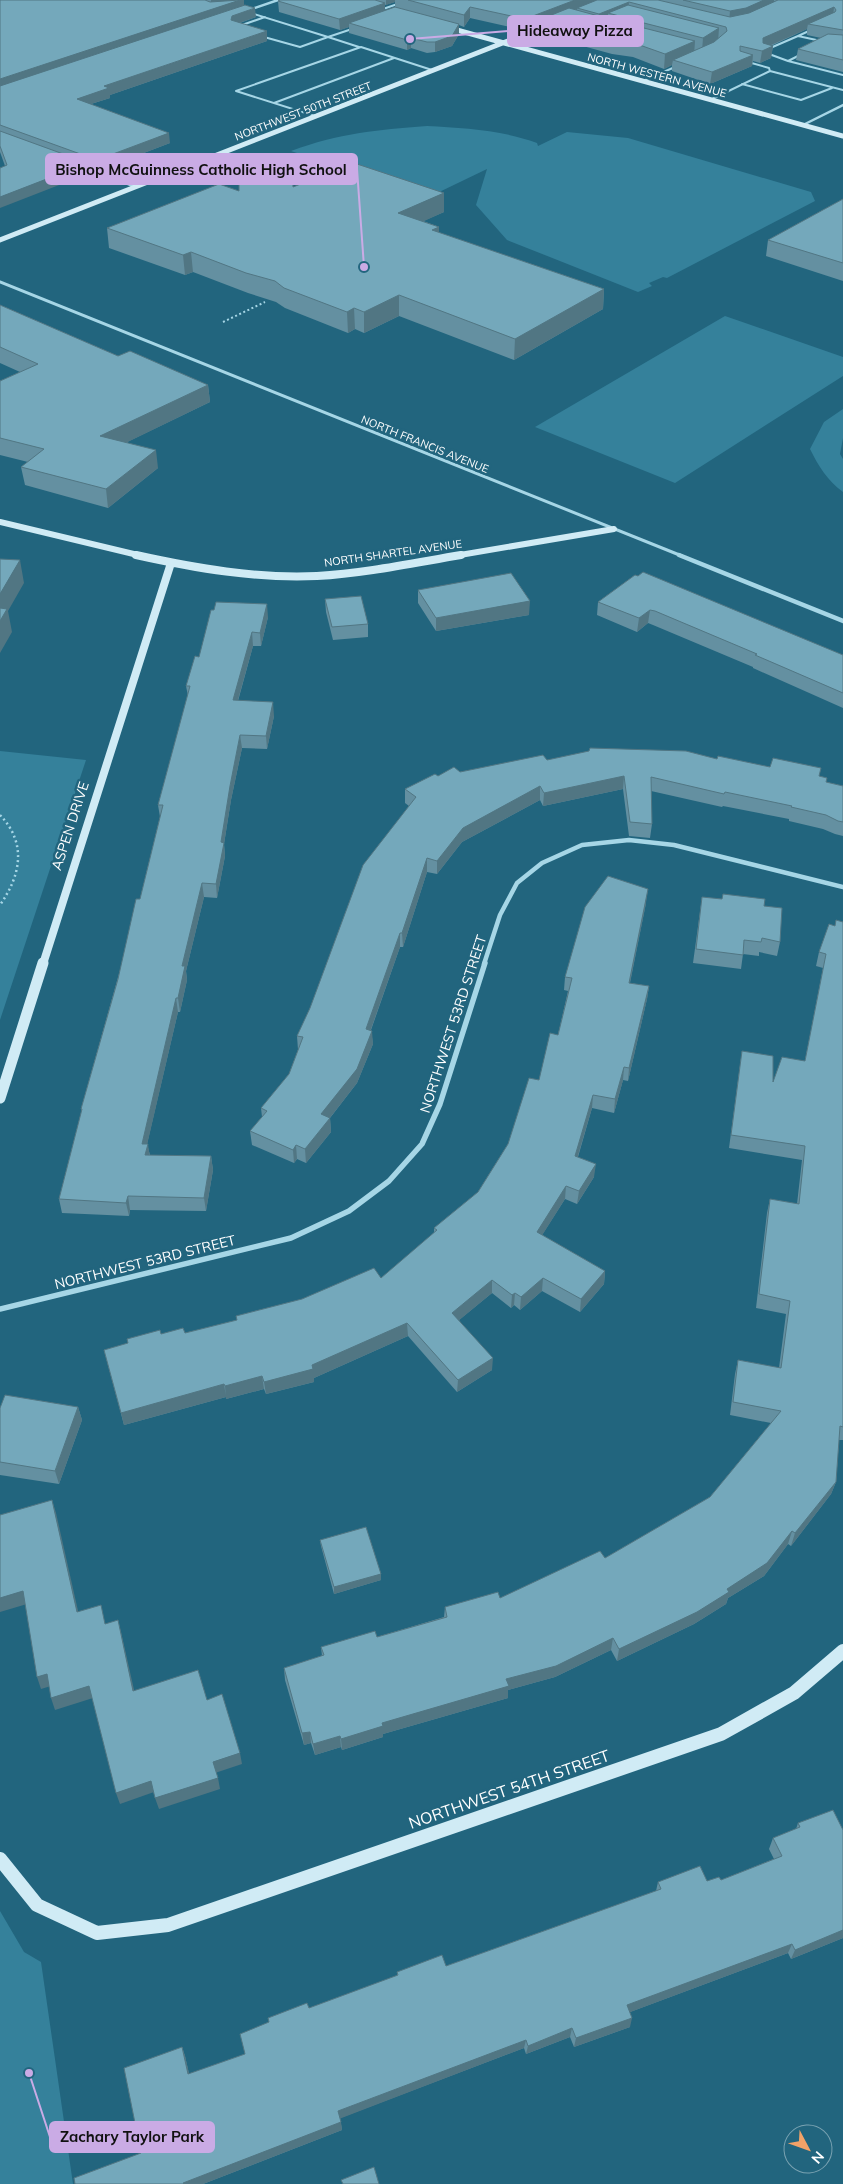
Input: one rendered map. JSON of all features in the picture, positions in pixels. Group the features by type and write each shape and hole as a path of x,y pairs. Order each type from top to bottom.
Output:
{"street":[{"path":"244,11 278,0"},
{"path":"375,7 397,13"},
{"name":"NORTHWEST 50TH STREET","path":"0,240 558,22"},
{"name":"NORTH WESTERN AVENUE","path":"445,26 843,136"},
{"path":"803,125 843,105"},
{"path":"75,164 136,187"},
{"name":"NORTH FRANCIS AVENUE","path":"0,282 843,621"},
{"name":"NORTH SHARTEL AVENUE","path":"0,522 171,563 237,574 280,576 333,575 393,567 614,529"},
{"name":"ASPEN DRIVE","path":"0,1098 171,563"},
{"name":"NORTHWEST 53RD STREET","path":"0,1309 291,1238 349,1211 389,1181 422,1144 440,1104 500,915 516,883 542,862 582,844 629,840 674,845 843,887"},
{"name":"NORTHWEST 54TH STREET","path":"0,1859 36,1905 97,1933 168,1925 721,1734 794,1693 843,1651"}],"lane":[{"path":"383,9 409,0"},
{"path":"247,6 255,8"},
{"path":"244,11 433,71"},
{"path":"242,25 265,17"},
{"path":"262,36 300,47 354,28"},
{"path":"815,28 763,52 788,61 843,75"},
{"path":"798,36 826,43 819,46"},
{"path":"316,116 236,92 360,47"},
{"path":"788,61 804,54"},
{"path":"274,103 394,58"},
{"path":"747,62 769,68 770,71 843,90"},
{"path":"642,81 678,66"},
{"path":"710,100 770,71"},
{"path":"742,84 801,100 808,99 832,88"}],"path":[{"path":"223,322 265,302"},
{"path":"0,815 13,832 19,854 14,882 0,905"}],"shaded area":[{"path":"427,126 497,132 537,143 538,146 567,132 628,138 811,192 815,201 667,278 663,277 649,283 652,286 638,292 507,240 476,205 487,169 433,195 422,195 291,151 326,140 358,133"},
{"path":"725,316 843,357 843,376 675,483 535,427"},
{"path":"843,409 843,438 840,454 843,459 843,492 824,473 810,449 824,422"},
{"path":"0,751 86,760 0,1020"},
{"path":"0,1911 24,1952 41,1962 73,2184 0,2184"}],"building":[{"path":"0,0 205,0 210,2 240,0 0,79"},
{"path":"375,0 385,3 339,19 278,1"},
{"path":"408,0 575,0 525,19 470,7 464,15"},
{"path":"597,0 658,0 730,17 749,13 778,0 843,0 843,30 808,24 835,12 834,7 763,38 763,43 773,46 762,51 740,46 740,51 753,55 712,72 673,60 714,42 727,31 726,27 629,2 599,14 577,8"},
{"path":"683,0 764,0 746,8 730,11"},
{"path":"245,5 255,8 232,16 231,20 267,31 104,86 109,88 77,99 169,133 97,160 0,125 0,86"},
{"path":"628,5 719,28 703,38 640,22 638,24 640,27 695,41 665,54 634,43 539,20 569,8 621,22 624,20 623,17 608,13"},
{"path":"395,7 459,24 452,36 435,42 427,42 411,38 407,40 349,23"},
{"path":"828,34 843,35 843,60 798,49"},
{"path":"0,131 88,163 0,197 0,168 7,165 0,146"},
{"path":"292,163 293,187 354,163 444,193 398,213 439,227 432,230 604,289 515,339 399,295 364,312 354,308 347,312 284,288 275,281 246,273 191,252 183,255 107,228 219,184 239,191 239,164"},
{"path":"843,199 843,263 768,240"},
{"path":"0,305 118,356 130,351 208,385 100,436 156,450 106,489 21,467 44,449 0,438 0,381 38,364 0,347"},
{"path":"0,559 20,560 0,594"},
{"path":"643,572 843,655 843,693 655,611 650,610 639,618 598,602 635,575 638,576"},
{"path":"511,573 530,601 436,618 418,590"},
{"path":"361,596 368,624 332,627 325,599"},
{"path":"216,602 267,604 260,633 252,632 233,700 273,702 266,736 240,735 230,786 221,842 224,843 216,884 202,883 182,966 185,966 178,998 176,998 142,1144 148,1144 145,1155 211,1156 204,1198 128,1196 126,1203 59,1199 81,1109 118,979 136,899 140,899 163,805 158,805 190,686 186,686 195,656 199,657 211,610 214,610"},
{"path":"0,608 7,609 0,621"},
{"path":"590,748 686,751 717,759 718,756 770,767 773,758 821,768 819,776 827,778 826,782 843,786 843,822 826,815 792,806 725,792 724,794 651,777 652,824 630,822 624,776 544,793 540,786 463,828 437,861 427,858 402,933 400,933 366,1029 372,1031 357,1069 321,1114 330,1118 305,1149 296,1145 293,1150 250,1131 267,1111 261,1108 289,1074 303,1037 297,1036 310,1008 363,865 416,797 405,789 435,774 438,776 454,767 460,772 543,755 547,760 589,751"},
{"path":"608,876 648,889 629,983 649,986 629,1068 624,1067 615,1099 593,1095 575,1156 596,1164 579,1191 566,1186 537,1232 605,1271 581,1299 543,1278 521,1297 515,1293 512,1295 492,1280 452,1313 493,1358 458,1380 407,1323 312,1365 313,1369 264,1382 262,1376 225,1386 224,1384 121,1413 104,1350 128,1343 127,1339 160,1330 161,1334 183,1328 185,1333 237,1320 236,1316 302,1299 374,1268 381,1278 437,1230 434,1228 478,1192 508,1144 529,1078 539,1080 550,1033 558,1035 572,978 565,977 585,907"},
{"path":"723,894 765,899 764,906 782,908 780,942 762,938 761,942 744,940 743,955 696,949 702,897 722,899"},
{"path":"836,920 843,922 843,1427 840,1426 836,1482 795,1533 792,1531 767,1563 727,1589 729,1592 697,1612 619,1649 613,1638 556,1666 506,1679 509,1686 382,1723 383,1726 341,1739 340,1736 313,1744 310,1732 302,1733 284,1668 324,1655 321,1647 375,1631 377,1637 447,1617 445,1607 498,1592 500,1598 600,1551 605,1558 710,1497 781,1411 733,1402 738,1360 781,1368 790,1301 759,1294 770,1199 799,1204 805,1146 731,1135 742,1051 773,1056 773,1082 782,1057 805,1061 826,954 819,952 829,924 835,926"},
{"path":"5,1395 78,1407 55,1471 0,1462 0,1408"},
{"path":"52,1500 77,1612 101,1605 105,1624 118,1620 133,1691 198,1670 207,1700 222,1694 240,1753 213,1762 218,1778 155,1798 151,1781 116,1793 89,1686 51,1698 47,1674 37,1677 23,1591 0,1598 0,1515"},
{"path":"366,1527 381,1574 334,1587 320,1540"},
{"path":"833,1810 843,1830 843,1930 795,1950 792,1944 627,2005 632,2018 576,2038 572,2028 528,2046 526,2040 338,2111 341,2122 184,2184 75,2184 74,2178 141,2153 124,2068 182,2047 188,2074 245,2054 240,2034 269,2022 268,2018 307,2003 309,2008 398,1975 397,1972 442,1955 446,1966 661,1889 658,1882 700,1866 707,1881 719,1877 721,1880 782,1856 773,1838 800,1827 798,1823"},
{"path":"374,2167 379,2184 343,2184 341,2180"}],"place":[{"name":"Hideaway Pizza","path":"410,39"},
{"name":"Bishop McGuinness Catholic High School","path":"364,267"},
{"name":"Zachary Taylor Park","path":"29,2073"}]}
